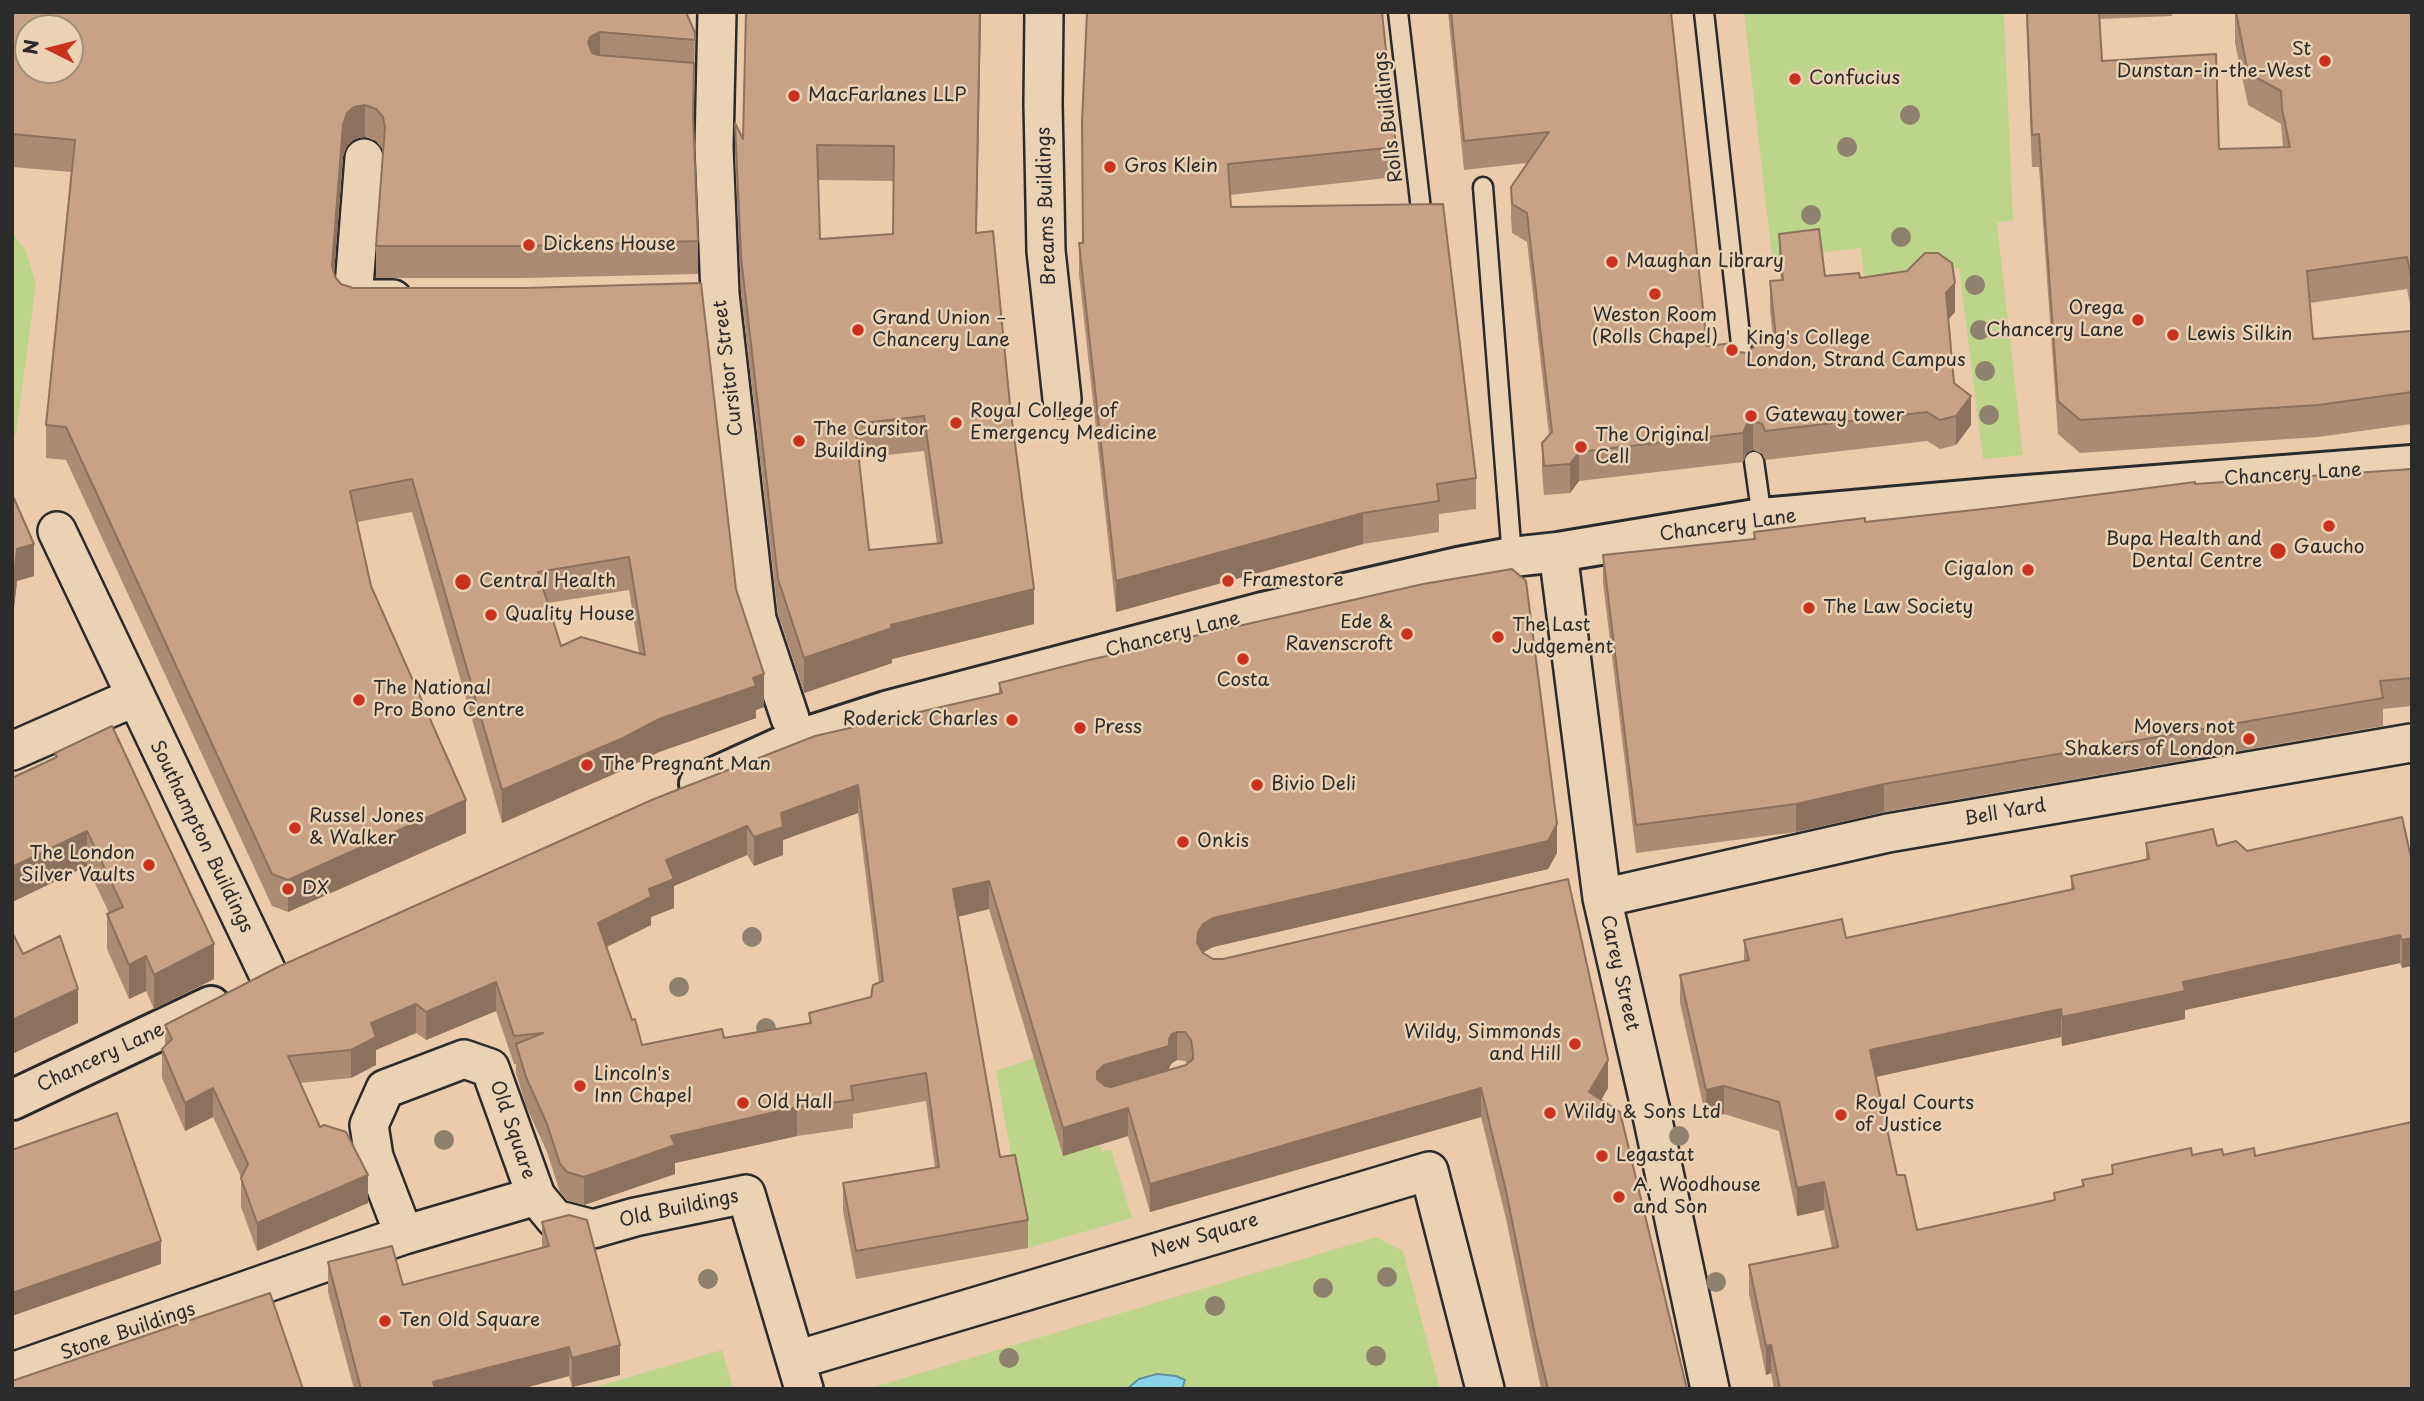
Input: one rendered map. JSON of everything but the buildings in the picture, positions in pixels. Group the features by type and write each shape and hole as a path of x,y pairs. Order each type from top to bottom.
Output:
{"main road":[{"name":"Chancery Lane","path":"662,800 796,740 886,711 1263,612 1458,567 1762,518 2412,465"},
{"name":"Chancery Lane","path":"12,1100 306,960"}],"street":[{"name":"Cursitor Street","path":"717,12 706,86 714,147 705,295 733,394 757,619 790,718"},
{"name":"Breams Buildings","path":"1044,12 1046,251 1062,399"},
{"path":"364,158 353,299 432,299"},
{"name":"Southampton Buildings","path":"57,531 269,976"},
{"name":"Carey Street","path":"1558,552 1591,888 1651,1111 1710,1389"},
{"path":"12,751 135,697"},
{"name":"Bell Yard","path":"1591,888 1888,833 2410,743"},
{"name":"Old Square","path":"244,1293 404,1235 536,1196 490,1068 464,1059 385,1089 369,1125 374,1157 404,1235"},
{"name":"New Square","path":"800,1374 1429,1171 1485,1389"},
{"name":"Old Buildings","path":"536,1196 555,1219 593,1229 635,1217 746,1194 800,1374"},
{"name":"Stone Buildings","path":"12,1372 244,1293"}],"lane":[{"name":"Rolls Buildings","path":"1398,12 1422,218"},
{"path":"1704,12 1744,370"},
{"path":"1483,187 1512,557"},
{"path":"1754,461 1762,518"}],"green space":[{"path":"1744,12 2004,12 2013,220 1997,223 2023,455 1983,459 1959,268 1864,278 1861,248 1772,258"},
{"path":"12,233 25,249 36,284 16,434 12,433"},
{"path":"1034,1058 1063,1156 1100,1145 1102,1152 1111,1149 1132,1218 1028,1248 996,1071"},
{"path":"1376,1237 1403,1251 1440,1389 867,1389"},
{"path":"722,1350 733,1389 588,1389"}],"water":[{"path":"1157,1374 1185,1380 1182,1389 1127,1389 1139,1379"}],"place":[{"name":"St Dunstan-in-the-West","path":"2325,61"},
{"name":"Confucius","path":"1795,79"},
{"name":"MacFarlanes LLP","path":"794,96"},
{"name":"Gros Klein","path":"1110,167"},
{"name":"Dickens House","path":"529,245"},
{"name":"Maughan Library","path":"1612,262"},
{"name":"Weston Room (Rolls Chapel)","path":"1655,294"},
{"name":"Orega Chancery Lane","path":"2138,320"},
{"name":"Grand Union – Chancery Lane","path":"858,330"},
{"name":"Lewis Silkin","path":"2173,335"},
{"name":"King's College London, Strand Campus","path":"1732,350"},
{"name":"Gateway tower","path":"1751,416"},
{"name":"Royal College of Emergency Medicine","path":"956,423"},
{"name":"The Cursitor Building","path":"799,441"},
{"name":"The Original Cell","path":"1581,447"},
{"name":"Gaucho","path":"2329,526"},
{"name":"Bupa Health and Dental Centre","path":"2278,551"},
{"name":"Cigalon","path":"2028,570"},
{"name":"Framestore","path":"1228,581"},
{"name":"Central Health","path":"463,582"},
{"name":"The Law Society","path":"1809,608"},
{"name":"Quality House","path":"491,615"},
{"name":"Ede & Ravenscroft","path":"1407,634"},
{"name":"The Last Judgement","path":"1498,637"},
{"name":"Costa","path":"1243,659"},
{"name":"The National Pro Bono Centre","path":"359,700"},
{"name":"Roderick Charles","path":"1012,720"},
{"name":"Press","path":"1080,728"},
{"name":"Movers not Shakers of London","path":"2249,739"},
{"name":"The Pregnant Man","path":"587,765"},
{"name":"Bivio Deli","path":"1257,785"},
{"name":"Russel Jones & Walker","path":"295,828"},
{"name":"Onkis","path":"1183,842"},
{"name":"The London Silver Vaults","path":"149,865"},
{"name":"DX","path":"288,889"},
{"name":"Wildy, Simmonds and Hill","path":"1575,1044"},
{"name":"Lincoln's Inn Chapel","path":"580,1086"},
{"name":"Old Hall","path":"743,1103"},
{"name":"Wildy & Sons Ltd","path":"1550,1113"},
{"name":"Royal Courts of Justice","path":"1841,1115"},
{"name":"Legastat","path":"1602,1156"},
{"name":"A. Woodhouse and Son","path":"1619,1197"},
{"name":"Ten Old Square","path":"385,1321"}]}
